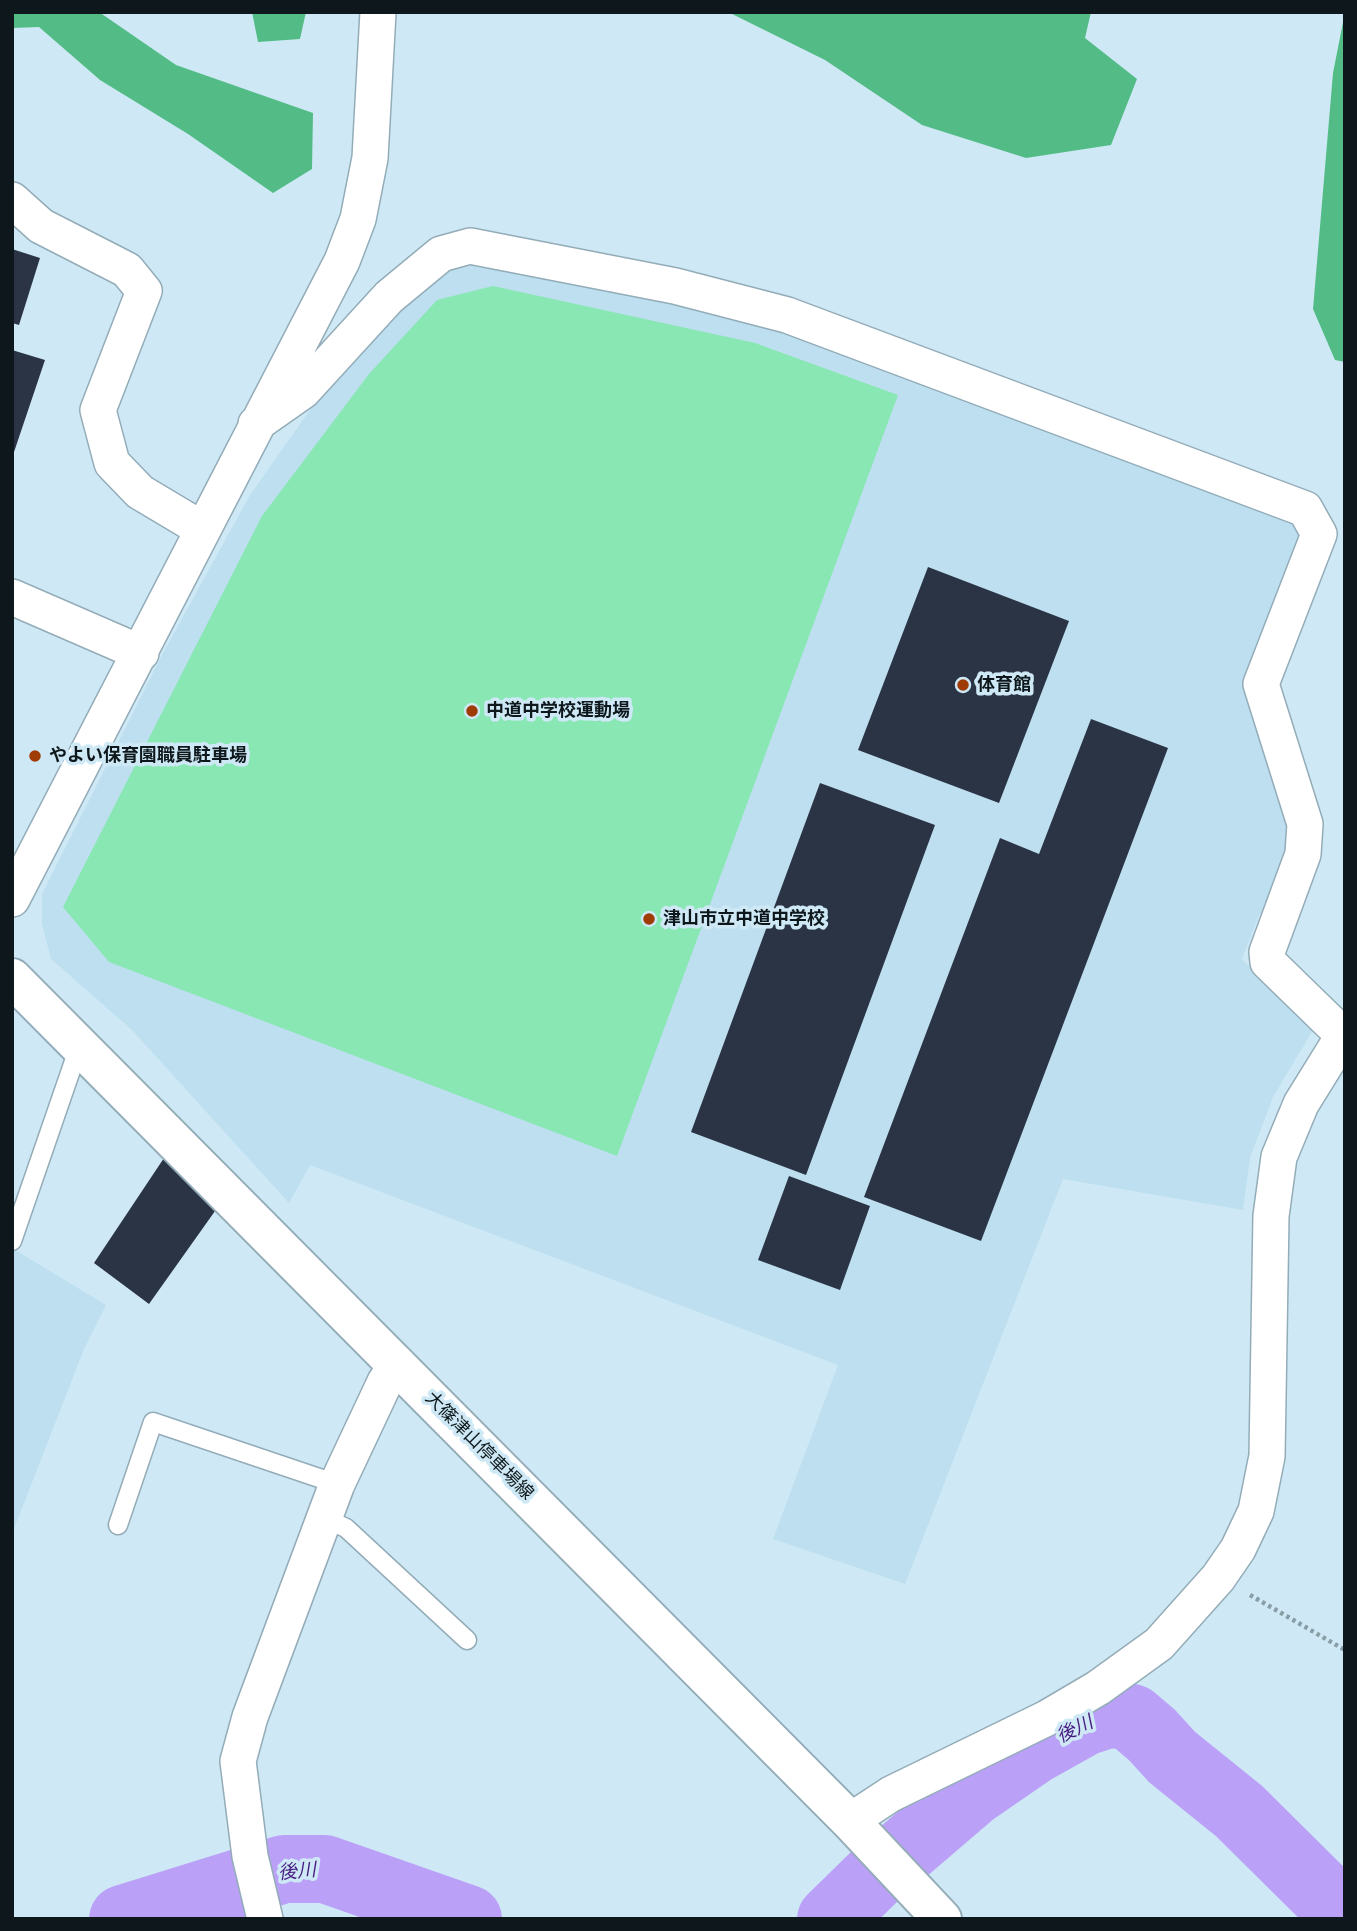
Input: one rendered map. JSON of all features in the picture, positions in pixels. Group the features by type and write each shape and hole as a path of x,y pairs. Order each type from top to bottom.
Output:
{"main road":[{"name":"大篠津山停車場線","path":"12,978 858,1829 942,1919"}],"street":[{"path":"12,899 342,261 358,219 370,159 379,12"},
{"path":"12,200 41,226 127,270 144,290 98,410 112,463 140,492 202,529"},
{"path":"256,424 303,391 389,297 441,254 470,246 675,286 787,315 1305,509 1319,534 1261,684 1305,824 1303,854 1267,951 1268,962 1344,1034 1301,1104 1279,1157 1271,1216 1267,1456 1256,1511 1238,1549 1218,1578 1159,1644 1098,1688 1047,1718 891,1794 858,1829"},
{"path":"12,597 141,653"},
{"path":"262,1910 250,1856 238,1761 250,1717 337,1484 384,1382 397,1363"}],"lane":[{"path":"12,1241 80,1044"},
{"path":"118,1525 153,1423 337,1484"},
{"path":"324,1518 346,1528 467,1640"}],"path":[{"path":"1218,1578 1345,1650"}],"shaded area":[{"name":"津山市立中道中学校","path":"488,264 770,323 1294,521 1302,539 1248,681 1292,842 1271,910 1259,915 1242,959 1313,1030 1273,1097 1250,1158 1243,1210 1063,1179 905,1584 773,1539 838,1365 310,1165 289,1203 132,1030 51,959 42,924 42,894 163,653 250,495 312,407 386,322 433,279 456,268"},
{"path":"12,1248 106,1305 84,1349 12,1534"}],"green space":[{"path":"12,12 99,12 176,65 313,113 312,169 273,193 188,134 100,80 39,27 12,28"},
{"path":"252,12 306,12 300,39 258,42"},
{"path":"728,12 1091,12 1085,38 1137,79 1111,145 1026,158 922,125 825,60"},
{"path":"1345,12 1345,362 1335,360 1313,309 1333,73"},
{"name":"中道中学校運動場","path":"493,286 755,343 898,395 617,1156 109,962 63,907 262,516 369,374 437,300"}],"building":[{"path":"12,249 40,258 19,325 12,323"},
{"path":"12,350 45,360 13,455 12,455"},
{"name":"体育館","path":"928,567 1069,621 999,803 858,750"},
{"path":"1091,719 1168,748 981,1241 864,1197 1000,838 1039,854"},
{"path":"820,783 935,825 806,1175 691,1132"},
{"path":"164,1158 220,1204 149,1304 94,1263"},
{"path":"789,1176 870,1206 840,1290 758,1260"}],"waterway":[{"name":"後川","path":"831,1919 875,1876 973,1792 1034,1750 1084,1722 1111,1713 1132,1718 1152,1735 1172,1757 1239,1811 1345,1916"},
{"name":"後川","path":"123,1919 284,1869 325,1869 468,1919"}],"place":[{"name":"体育館","path":"963,685"},
{"name":"中道中学校運動場","path":"472,711"},
{"name":"やよい保育園職員駐車場","path":"35,756"},
{"name":"津山市立中道中学校","path":"649,919"}]}
